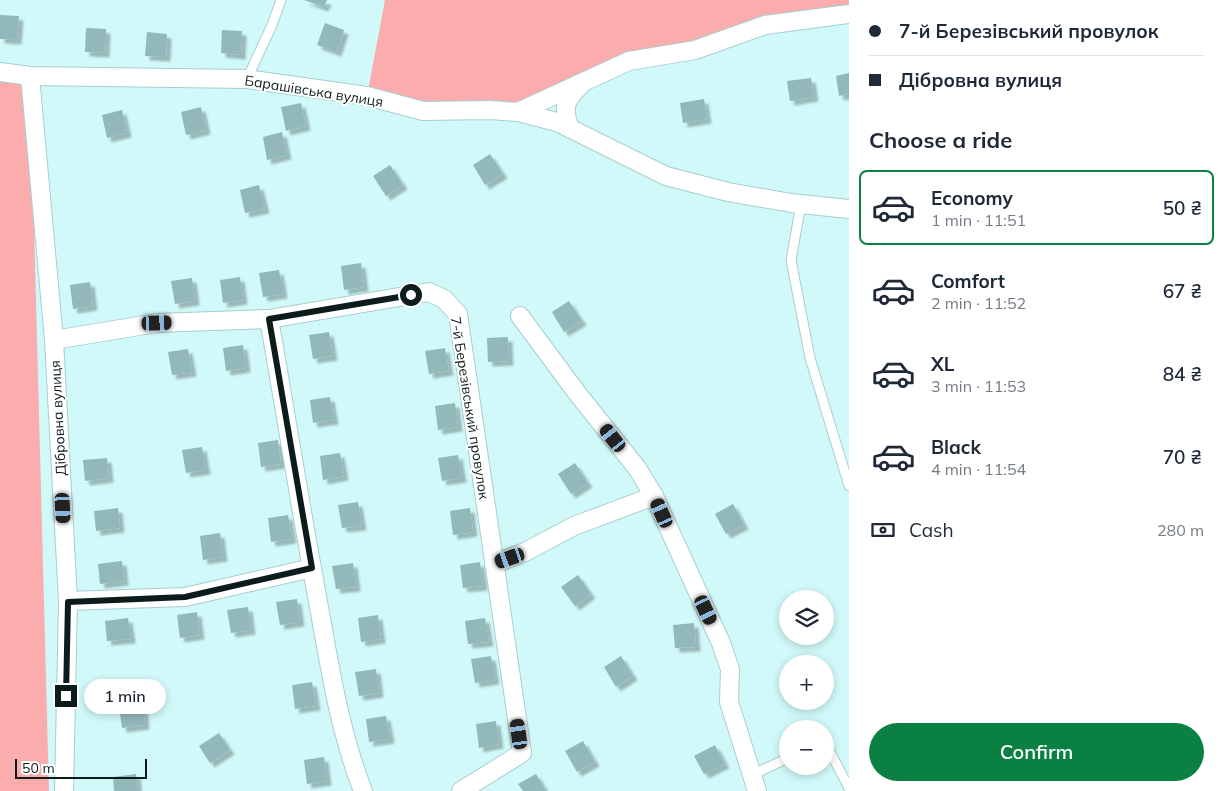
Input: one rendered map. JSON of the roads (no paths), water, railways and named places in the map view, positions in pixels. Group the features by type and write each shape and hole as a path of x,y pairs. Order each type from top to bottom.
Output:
{"street":[{"name":"Барашівська вулиця","path":"0,72 30,76 248,79 367,96 424,111 490,110 518,112 629,61 696,50 765,26 849,14"},
{"name":"Дібровна вулиця","path":"30,76 54,340 68,602 64,791"},
{"path":"570,128 564,114 565,106 575,91 585,81"},
{"path":"518,112 557,122 666,176 728,192 801,204 849,209"},
{"name":"7-й Березівський провулок","path":"54,340 157,323 269,319 429,292 444,299 458,314 522,753 461,791"},
{"path":"520,316 577,393 637,468 654,496 721,643 730,669 729,702 754,783"},
{"path":"269,319 339,716 353,767 363,791"},
{"path":"494,564 526,552 574,526 654,496"},
{"path":"68,602 185,597 312,568"}],"lane":[{"path":"248,79 272,26 281,0"},
{"path":"801,204 791,260 810,358 849,486"},
{"path":"834,760 849,788"},
{"path":"754,783 779,765"}]}
